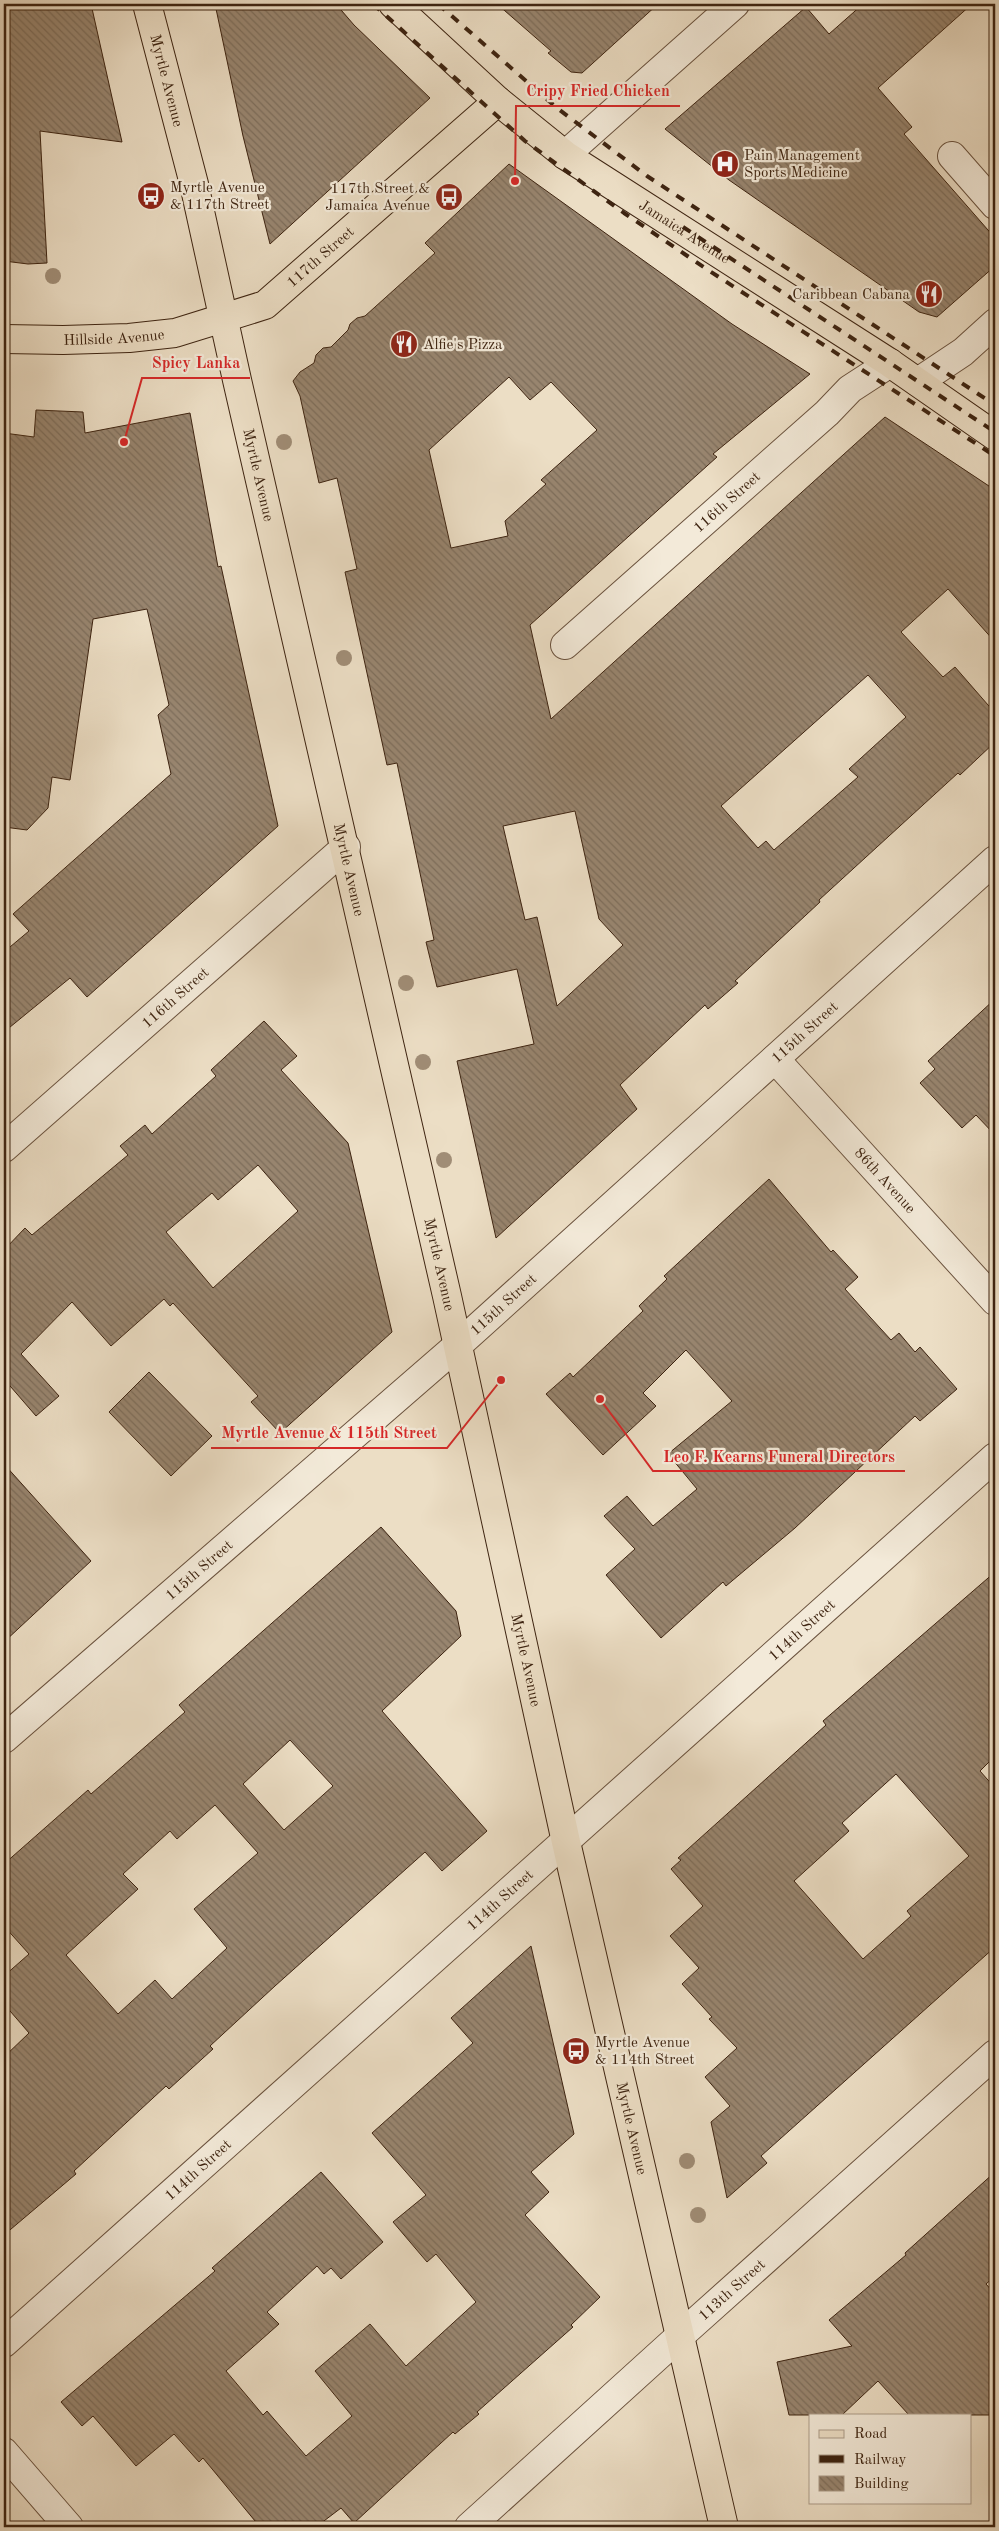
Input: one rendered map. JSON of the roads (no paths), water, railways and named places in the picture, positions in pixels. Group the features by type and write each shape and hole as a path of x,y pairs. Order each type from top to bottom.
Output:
{"main road":[{"name":"Myrtle Avenue","path":"147,4 194,184 223,318 346,847 458,1345 566,1842 724,2527"},
{"name":"Jamaica Avenue","path":"393,4 498,101 565,155 890,363 995,436"},
{"name":"117th Street","path":"223,318 264,305 498,101"},
{"name":"Hillside Avenue","path":"4,338 63,340 129,338 175,333 223,318"}],"street":[{"path":"565,155 735,4"},
{"path":"952,156 995,205"},
{"path":"918,382 963,352 995,323"},
{"name":"116th Street","path":"565,645 827,413 850,389 890,363"},
{"name":"116th Street","path":"4,1148 346,847"},
{"name":"115th Street","path":"4,1739 458,1345 995,860"},
{"name":"86th Avenue","path":"775,1059 995,1301"},
{"name":"114th Street","path":"4,2343 995,1457"},
{"name":"113th Street","path":"469,2527 681,2334 995,2054"},
{"path":"4,2452 69,2527"}],"railway":[{"path":"373,4 525,141 624,213 708,270 995,456"},
{"path":"438,4 557,108 647,176 995,405"},
{"path":"683,227 995,432"}],"place":[{"name":"Pain Management Sports Medicine","path":"725,164"},
{"name":"Cripy Fried Chicken","path":"515,181"},
{"name":"Myrtle Avenue & 117th Street","path":"151,196"},
{"name":"117th Street & Jamaica Avenue","path":"449,197"},
{"name":"Caribbean Cabana","path":"929,294"},
{"name":"Alfie's Pizza","path":"404,344"},
{"name":"Spicy Lanka","path":"124,442"},
{"name":"Myrtle Avenue & 115th Street","path":"501,1380"},
{"name":"Leo F. Kearns Funeral Directors","path":"600,1399"},
{"name":"Myrtle Avenue & 114th Street","path":"576,2051"}]}
